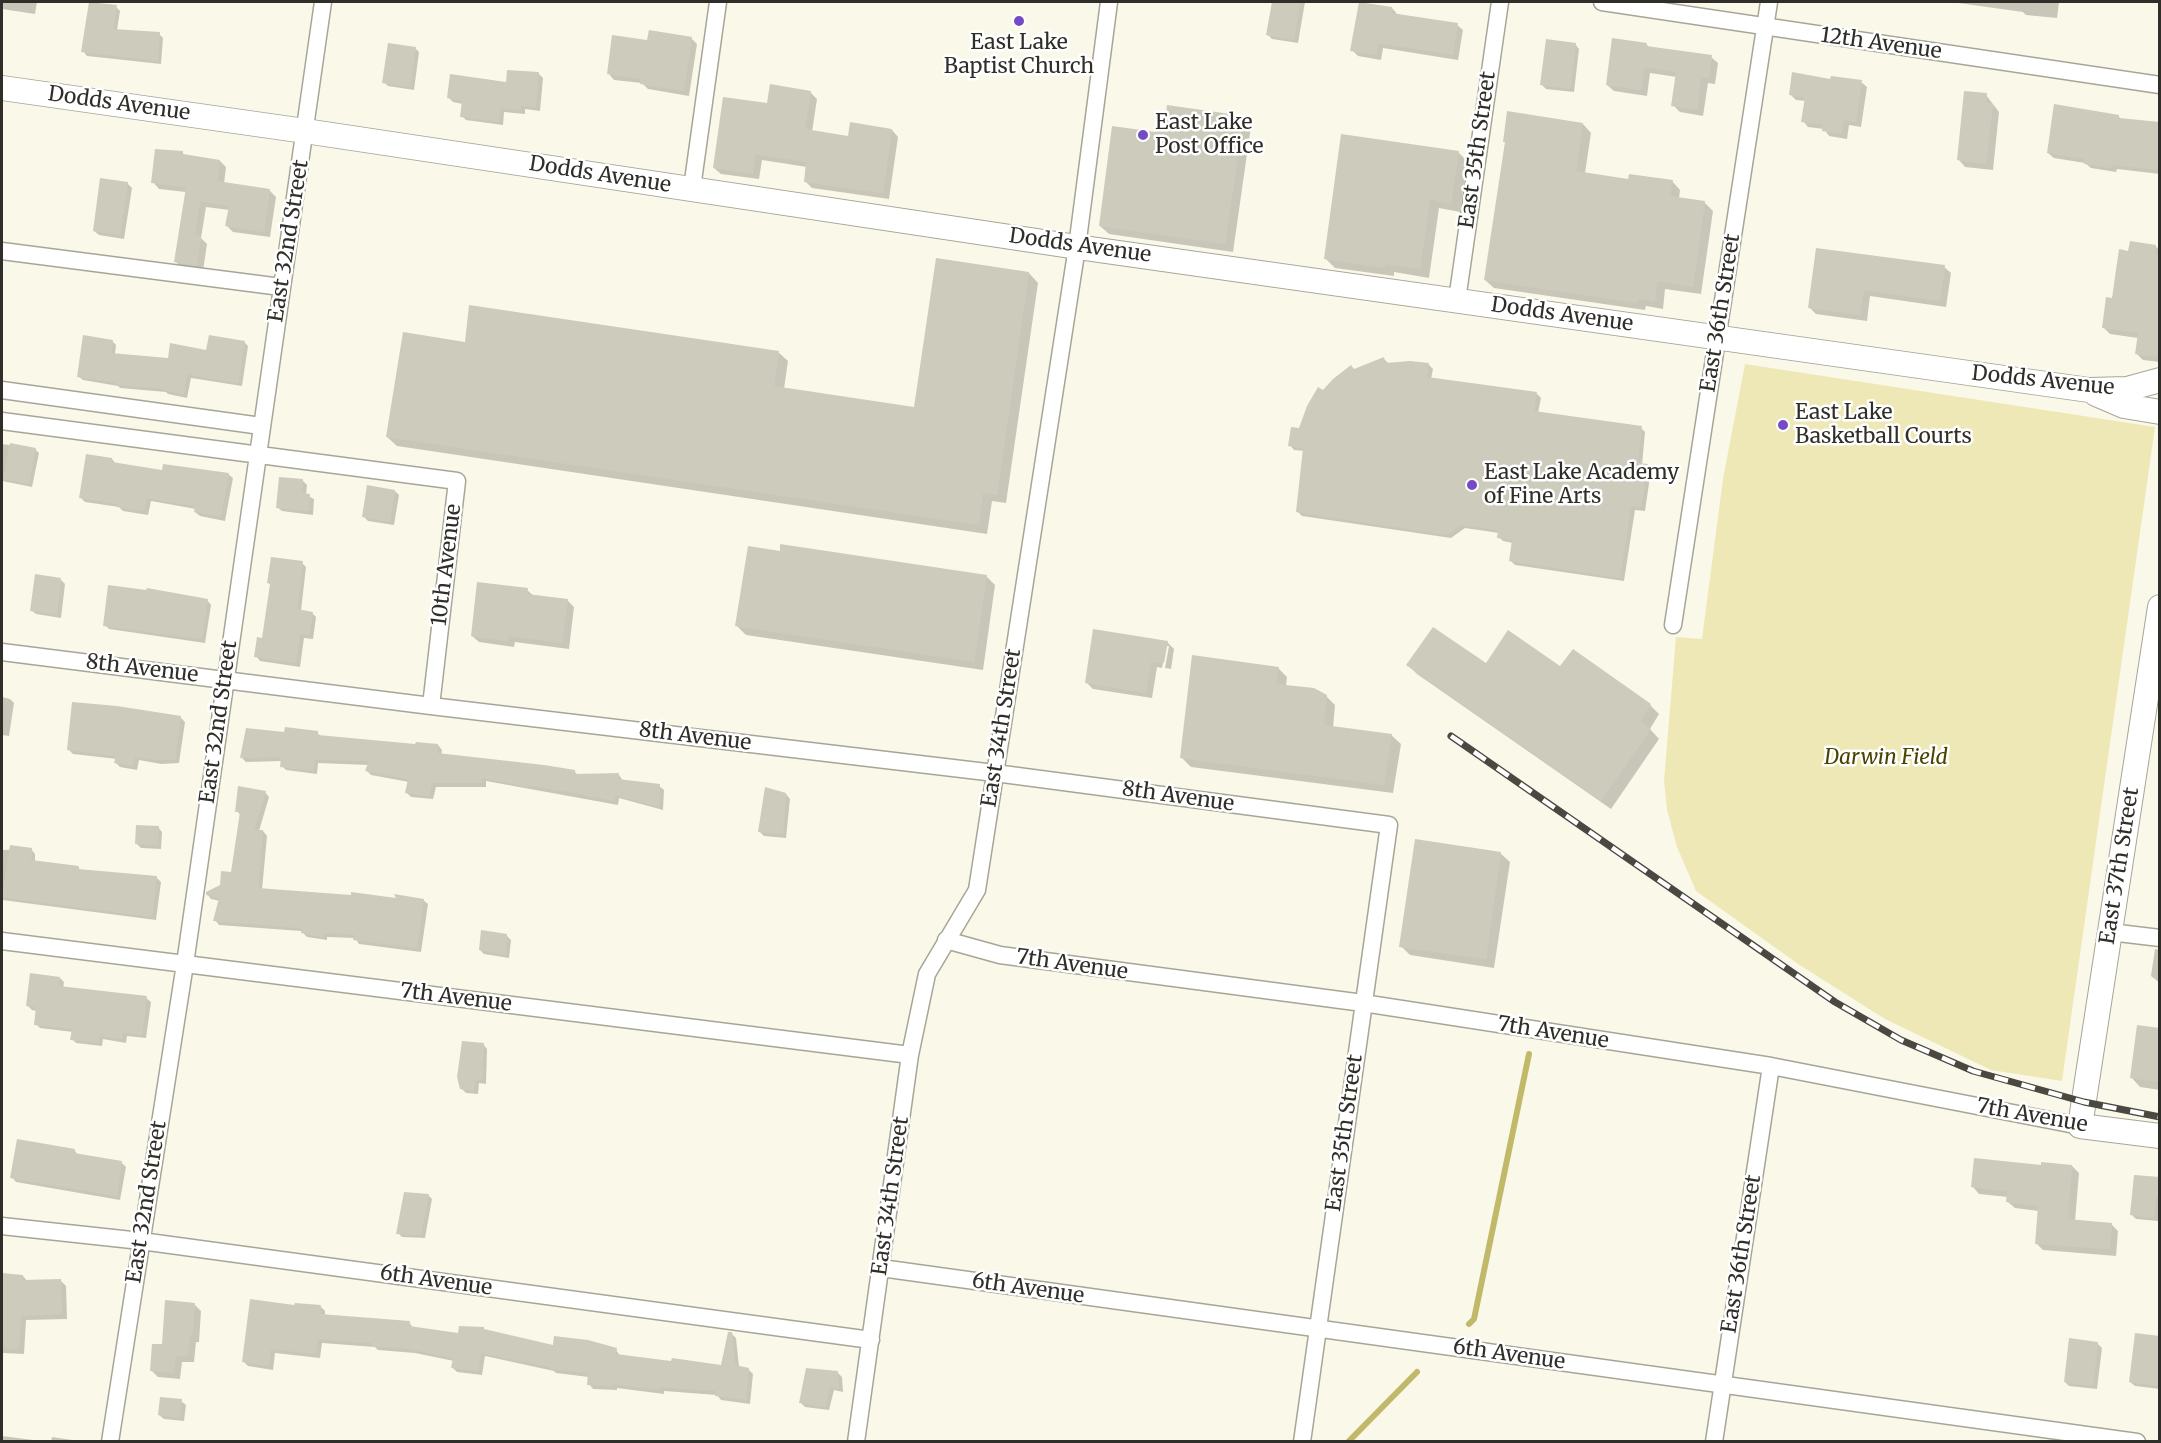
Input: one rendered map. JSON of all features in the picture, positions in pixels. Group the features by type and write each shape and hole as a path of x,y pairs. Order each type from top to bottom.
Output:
{"street":[{"name":"East 32nd Street","path":"110,1442 184,964 323,2"},
{"path":"692,188 718,2"},
{"name":"East 34th Street","path":"856,1442 910,1055 927,974 977,890 1077,247 1109,2"},
{"name":"East 35th Street","path":"1457,300 1500,2"},
{"name":"12th Avenue","path":"1602,2 2160,85"},
{"name":"East 36th Street","path":"1673,625 1769,2"},
{"name":"Dodds Avenue","path":"2,88 692,188 1077,247 2089,390 2127,389 2160,380"},
{"path":"2,251 281,287"},
{"path":"2,390 261,426"},
{"path":"2089,390 2124,406 2160,412"},
{"path":"2,421 257,453"},
{"name":"10th Avenue","path":"257,453 457,480 430,706"},
{"name":"East 37th Street","path":"2080,1126 2159,622"},
{"name":"8th Avenue","path":"2,651 430,706 995,773 1389,825"},
{"name":"East 35th Street","path":"1302,1442 1389,825"},
{"path":"2110,932 2160,938"},
{"name":"7th Avenue","path":"946,940 1000,955 1364,1003 1771,1066 2080,1126 2160,1137"},
{"name":"7th Avenue","path":"2,941 910,1055"},
{"name":"East 36th Street","path":"1714,1442 1771,1066"},
{"name":"6th Avenue","path":"2,1226 141,1241 871,1340"},
{"name":"6th Avenue","path":"882,1268 2137,1442"}],"green space":[{"name":"Darwin Field","path":"1745,364 2155,427 2062,1081 1991,1070 1885,1019 1798,964 1696,891 1677,847 1667,810 1664,781 1676,637 1702,639 1723,479"}],"building":[{"path":"89,2 117,5 113,29 160,32 158,61 81,52"},
{"path":"1272,2 1300,2 1294,40 1266,35"},
{"path":"1359,2 1392,7 1391,13 1458,23 1453,55 1378,43 1376,55 1350,51"},
{"path":"649,30 692,37 684,91 640,84 641,79 607,74 612,35 647,40"},
{"path":"1612,38 1647,43 1646,46 1712,55 1709,78 1701,77 1697,110 1671,106 1676,72 1644,67 1641,90 1606,85"},
{"path":"1546,39 1576,43 1570,89 1540,85"},
{"path":"388,43 416,47 410,87 382,83"},
{"path":"507,70 539,72 536,107 521,106 521,110 501,108 499,122 460,117 462,101 447,98 450,74 506,82"},
{"path":"1792,72 1830,79 1831,76 1862,80 1856,122 1844,120 1841,134 1822,131 1823,125 1801,122 1805,97 1789,95"},
{"path":"770,84 811,91 805,129 848,136 850,122 892,129 883,193 804,182 806,162 755,154 753,174 713,168 723,97 767,103"},
{"path":"1964,91 1987,93 1986,103 1993,104 1986,164 1957,160"},
{"path":"2054,104 2119,115 2119,118 2160,122 2160,170 2084,164 2085,159 2047,153"},
{"path":"1167,105 1244,116 1225,244 1099,226 1112,126 1155,132 1156,129 1164,130"},
{"path":"1507,111 1583,123 1576,171 1628,179 1629,174 1673,180 1670,196 1705,201 1693,287 1657,281 1655,301 1638,299 1637,303 1484,280 1505,142 1503,142"},
{"path":"1341,134 1459,151 1451,204 1430,199 1420,269 1385,264 1385,268 1324,259"},
{"path":"155,149 183,151 183,154 220,160 217,181 270,189 264,232 225,226 229,206 200,201 195,235 201,236 197,266 174,262 186,187 151,183"},
{"path":"100,178 128,182 120,235 93,231"},
{"path":"2130,241 2156,245 2155,254 2160,255 2160,335 2157,357 2135,354 2138,333 2102,328 2106,297 2112,298 2119,249 2128,251"},
{"path":"1816,248 1945,265 1940,301 1864,290 1860,315 1808,308"},
{"path":"936,258 1029,272 997,495 983,493 979,525 386,437 403,332 465,342 469,305 779,351 774,386 914,407"},
{"path":"83,335 113,340 111,353 168,358 170,343 206,350 209,335 245,341 238,383 187,374 184,394 77,377"},
{"name":"East Lake Academy of Fine Arts","path":"1384,357 1385,363 1410,361 1429,363 1427,377 1537,392 1534,411 1642,426 1638,463 1648,464 1641,507 1631,506 1620,578 1509,561 1512,540 1497,538 1498,530 1461,525 1447,535 1296,512 1303,448 1288,446 1291,427 1299,428 1307,406 1318,387 1323,390 1351,365 1354,369"},
{"path":"10,443 36,448 29,484 3,479"},
{"path":"86,454 112,458 112,462 162,470 163,464 229,473 221,517 194,512 195,506 147,498 144,511 79,498"},
{"path":"279,477 303,479 302,493 310,494 309,511 276,508"},
{"path":"367,485 395,490 390,522 362,517"},
{"path":"780,544 987,575 974,662 735,626 748,546 780,551"},
{"path":"271,557 303,561 297,609 313,612 309,635 300,634 296,663 254,657 257,637 262,638 270,584 267,583"},
{"path":"35,574 61,578 57,614 30,611"},
{"path":"477,582 528,588 527,594 568,599 562,643 509,636 508,641 471,636"},
{"path":"108,585 146,590 147,588 208,599 202,639 103,626"},
{"path":"1433,627 1486,663 1508,630 1560,666 1573,649 1651,704 1640,721 1651,729 1601,801 1406,665"},
{"path":"1093,629 1168,641 1164,663 1151,661 1146,693 1085,683"},
{"path":"1192,655 1279,667 1276,684 1314,688 1327,695 1324,725 1392,734 1384,785 1180,758"},
{"path":"72,702 181,716 175,760 135,757 133,766 114,763 116,756 67,750"},
{"path":"285,727 318,731 318,735 438,744 437,753 544,765 575,770 575,774 619,773 618,779 660,784 659,807 615,795 614,801 482,778 482,783 432,783 429,796 405,793 408,779 365,771 369,761 315,760 313,771 280,767 281,757 240,758 246,728 284,732"},
{"path":"238,786 266,791 254,830 263,830 258,888 351,895 351,892 396,898 394,894 424,899 417,948 353,940 354,934 324,933 323,937 301,933 301,928 213,921 219,898 206,895 206,892 220,885 221,871 231,872 240,812 235,812"},
{"path":"765,787 786,793 783,834 758,832"},
{"path":"136,825 159,826 158,845 135,844"},
{"path":"1415,839 1501,852 1486,959 1399,947"},
{"path":"10,845 32,848 31,860 79,866 78,869 157,876 152,917 2,897"},
{"path":"481,930 507,934 506,955 479,950"},
{"path":"30,973 60,977 59,986 147,996 142,1035 123,1032 122,1039 99,1036 98,1043 70,1040 72,1029 34,1025 36,1007 26,1006"},
{"path":"2137,1025 2160,1028 2160,1082 2130,1078"},
{"path":"462,1041 484,1043 482,1080 475,1079 474,1091 460,1089 457,1077"},
{"path":"17,1139 75,1149 74,1153 122,1161 117,1196 10,1178"},
{"path":"1974,1158 2041,1165 2041,1162 2072,1165 2068,1219 2112,1223 2110,1249 2035,1244 2038,1206 2006,1202 2007,1191 1971,1187"},
{"path":"2134,1175 2160,1177 2160,1197 2156,1197 2154,1218 2130,1215"},
{"path":"404,1192 429,1194 421,1235 396,1234"},
{"path":"2,1273 23,1275 23,1280 61,1279 62,1314 21,1316 19,1349 2,1348"},
{"path":"250,1299 294,1305 295,1303 321,1305 320,1314 410,1321 409,1326 458,1333 459,1326 484,1327 484,1329 553,1345 554,1336 588,1340 617,1348 616,1354 671,1361 672,1358 721,1365 728,1332 732,1332 735,1365 749,1368 746,1400 715,1396 716,1391 660,1387 660,1390 613,1384 612,1386 587,1385 588,1373 550,1369 550,1367 481,1353 478,1371 451,1368 453,1358 409,1349 372,1346 372,1343 318,1339 316,1354 271,1349 269,1366 242,1362"},
{"path":"165,1300 195,1303 188,1356 176,1356 174,1373 150,1371 152,1344 162,1344"},
{"path":"2135,1333 2160,1336 2160,1386 2129,1382"},
{"path":"2069,1338 2098,1342 2093,1386 2064,1382"},
{"path":"806,1368 838,1371 839,1389 830,1387 825,1407 799,1403"},
{"path":"160,1397 182,1399 180,1418 158,1415"}],"waterway":[{"path":"1469,1324 1474,1319 1529,1054"},
{"path":"1348,1442 1417,1372"}],"railway":[{"path":"1451,736 1835,1002 1901,1040 1973,1071 2084,1102 2160,1117"}],"place":[{"name":"East Lake Baptist Church","path":"1019,21"},
{"name":"East Lake Post Office","path":"1143,135"},
{"name":"East Lake Basketball Courts","path":"1783,425"},
{"name":"East Lake Academy of Fine Arts","path":"1472,485"}]}
